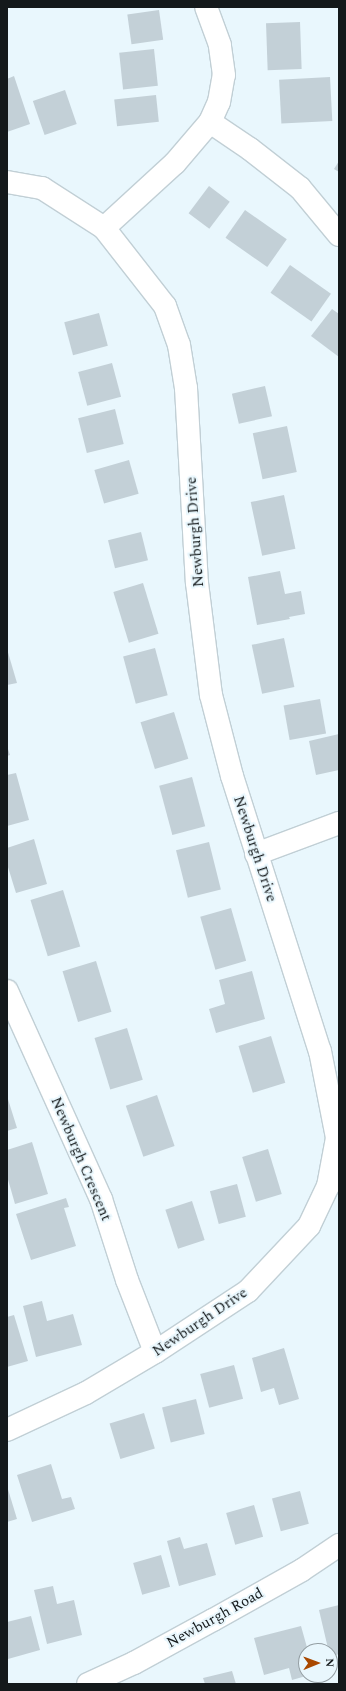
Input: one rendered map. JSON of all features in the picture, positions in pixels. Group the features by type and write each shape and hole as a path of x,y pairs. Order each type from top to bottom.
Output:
{"street":[{"path":"104,228 175,163 210,122 219,102 224,75 220,45 206,7"},
{"path":"210,122 250,149 300,188 339,235"},
{"name":"Newburgh Drive","path":"7,182 42,188 104,228 165,306 178,345 186,388 197,583 211,694 232,776 320,1051 337,1138 328,1186 309,1226 248,1291 155,1352 86,1393 7,1430"},
{"path":"256,854 339,824"},
{"name":"Newburgh Crescent","path":"7,991 101,1199 127,1280 155,1352"},
{"name":"Newburgh Road","path":"88,1684 134,1663 213,1620 302,1570 339,1545"}],"building":[{"path":"159,10 163,40 131,44 127,14"},
{"path":"300,22 302,69 268,70 266,23"},
{"path":"154,49 158,86 123,89 119,53"},
{"path":"14,76 30,124 7,132 7,79"},
{"path":"330,77 332,121 281,124 279,80"},
{"path":"65,90 77,124 45,135 33,101"},
{"path":"156,95 159,122 117,126 114,99"},
{"path":"339,161 339,172 334,169"},
{"path":"209,186 230,202 209,229 189,213"},
{"path":"245,210 287,239 267,267 225,238"},
{"path":"290,265 331,294 311,322 270,293"},
{"path":"332,309 339,314 339,357 311,336"},
{"path":"99,313 108,346 73,355 64,322"},
{"path":"112,363 121,397 87,406 78,372"},
{"path":"265,386 272,416 239,424 232,394"},
{"path":"115,409 124,444 87,453 78,418"},
{"path":"287,426 297,472 263,479 253,433"},
{"path":"129,460 139,494 104,504 94,470"},
{"path":"284,495 295,549 262,556 251,502"},
{"path":"141,532 148,560 115,568 108,540"},
{"path":"280,571 285,594 301,591 305,614 289,617 290,619 257,625 248,577"},
{"path":"143,583 158,634 129,643 113,592"},
{"path":"284,638 294,687 262,694 252,645"},
{"path":"155,648 168,695 136,704 123,657"},
{"path":"7,649 17,683 7,685"},
{"path":"320,699 326,733 290,740 284,705"},
{"path":"174,712 188,759 155,769 141,722"},
{"path":"339,734 339,770 316,775 309,741"},
{"path":"7,746 10,755 7,756"},
{"path":"16,773 29,820 7,826 7,775"},
{"path":"192,777 205,826 172,835 159,786"},
{"path":"34,839 47,884 16,893 7,864 7,848"},
{"path":"209,842 221,890 188,898 176,850"},
{"path":"63,890 80,946 48,956 30,900"},
{"path":"231,908 246,961 215,970 200,917"},
{"path":"96,961 111,1012 78,1022 63,971"},
{"path":"252,971 265,1019 216,1033 209,1009 225,1004 219,980"},
{"path":"127,1028 143,1080 110,1090 94,1038"},
{"path":"271,1036 285,1083 253,1093 238,1046"},
{"path":"157,1095 175,1146 143,1157 126,1106"},
{"path":"7,1096 17,1128 7,1131"},
{"path":"32,1142 48,1194 15,1204 7,1176 7,1150"},
{"path":"268,1149 282,1194 256,1202 242,1157"},
{"path":"237,1184 246,1217 219,1224 210,1191"},
{"path":"66,1198 69,1207 64,1208 76,1246 31,1260 16,1214"},
{"path":"192,1201 205,1240 178,1249 165,1210"},
{"path":"42,1301 47,1321 73,1314 82,1345 36,1357 23,1306"},
{"path":"14,1315 28,1361 7,1367 7,1317"},
{"path":"284,1348 299,1399 279,1405 274,1388 261,1392 252,1358"},
{"path":"234,1365 243,1399 209,1408 200,1374"},
{"path":"196,1399 205,1434 171,1442 162,1407"},
{"path":"144,1413 155,1448 120,1459 110,1424"},
{"path":"51,1464 62,1499 71,1497 75,1509 32,1522 17,1475"},
{"path":"7,1486 17,1519 7,1522"},
{"path":"300,1491 309,1524 281,1531 272,1499"},
{"path":"254,1505 263,1537 235,1545 226,1513"},
{"path":"180,1537 184,1549 207,1543 216,1575 179,1586 167,1541"},
{"path":"161,1555 170,1587 142,1595 133,1563"},
{"path":"53,1586 57,1604 74,1600 82,1635 47,1644 34,1590"},
{"path":"339,1605 339,1654 338,1643 327,1643 319,1610"},
{"path":"31,1616 40,1650 8,1659 7,1622"},
{"path":"301,1626 306,1643 298,1643 298,1678 292,1680 289,1668 264,1675 254,1638"},
{"path":"232,1671 236,1684 205,1684 203,1678"}]}
